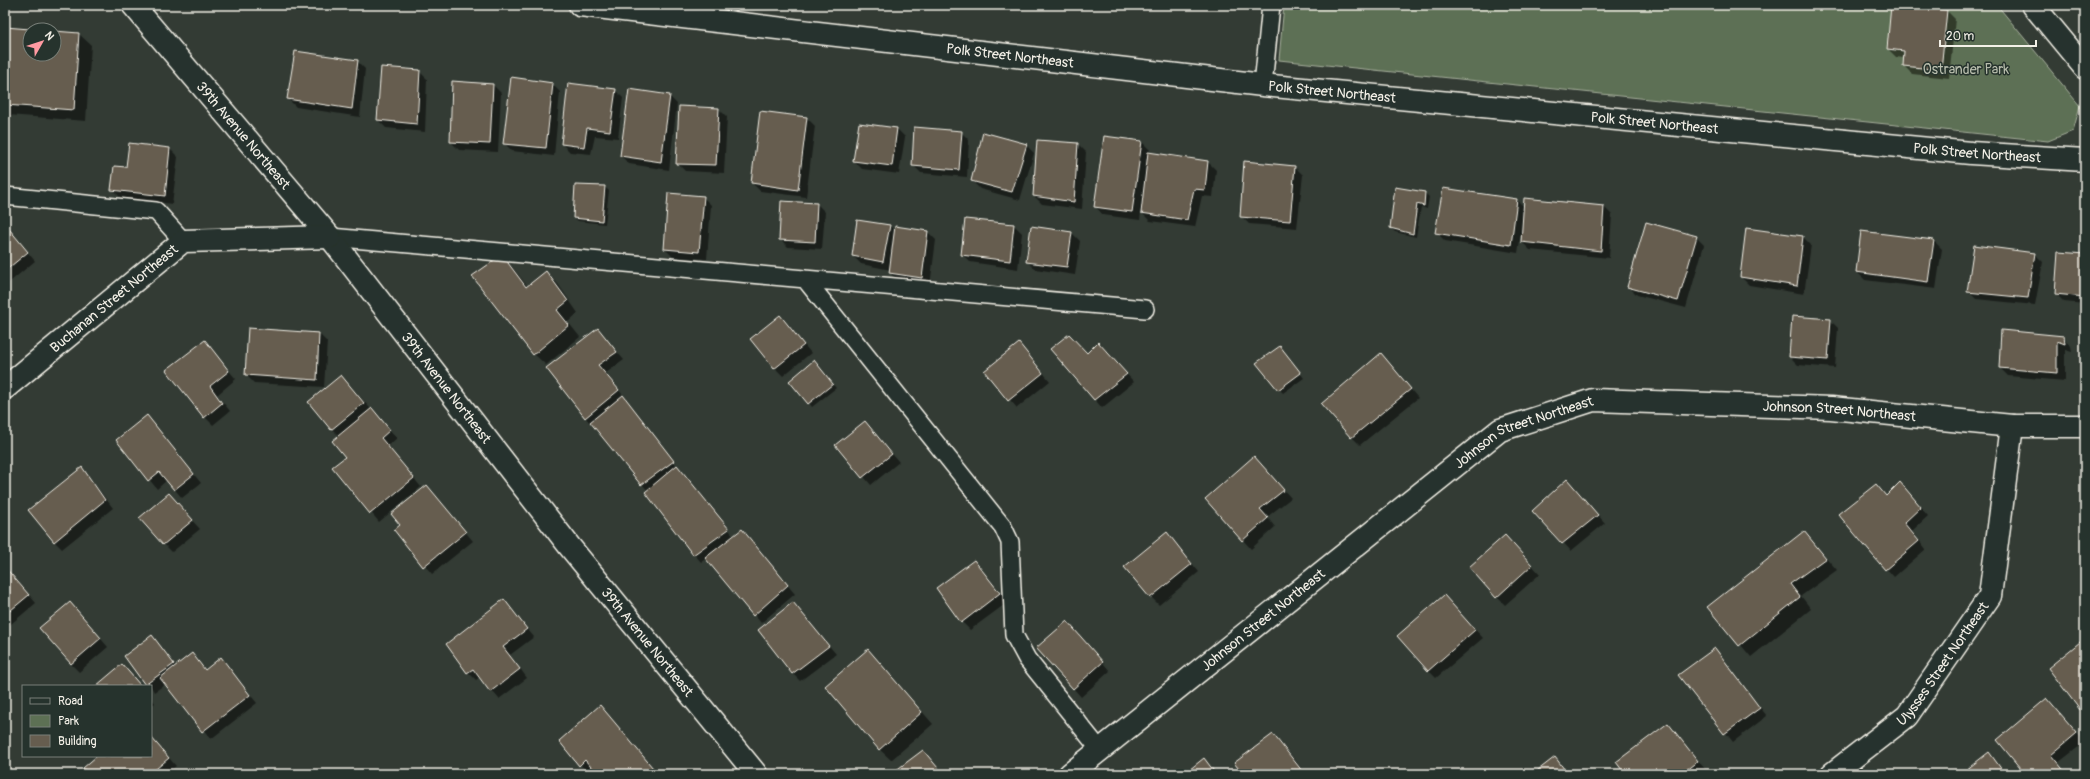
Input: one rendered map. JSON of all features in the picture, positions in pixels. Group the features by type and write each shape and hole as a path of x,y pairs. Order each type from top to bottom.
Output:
{"street":[{"name":"39th Avenue Northeast","path":"133,5 330,236 570,547 756,774"},
{"name":"Polk Street Northeast","path":"580,5 1263,85 1964,152 2085,160"},
{"path":"2034,5 2085,68"},
{"name":"Buchanan Street Northeast","path":"5,388 183,241 330,236"},
{"name":"Johnson Street Northeast","path":"1070,774 1500,430 1593,400 1831,408 2012,426 2085,426"},
{"name":"Ulysses Street Northeast","path":"1832,774 1907,716 1990,596 2012,426"}],"lane":[{"path":"1263,85 1271,5"},
{"path":"5,196 156,211 183,241"},
{"path":"330,236 1145,308"},
{"path":"805,279 1003,527 1010,542 1014,635 1027,659 1100,750"}],"green space":[{"name":"Ostrander Park","path":"1284,5 1997,5 2080,106 2073,131 2048,141 1279,60"}],"building":[{"path":"1891,5 1947,10 1941,70 1903,66 1904,51 1887,49"},
{"path":"5,27 22,28 22,62 62,62 62,32 79,33 74,110 5,105"},
{"path":"295,51 358,60 352,109 287,99"},
{"path":"381,67 420,70 417,124 377,120"},
{"path":"511,77 553,83 546,148 503,144"},
{"path":"452,81 493,84 490,144 450,142"},
{"path":"568,83 616,89 610,131 587,128 584,147 561,144"},
{"path":"629,89 670,95 661,162 620,156"},
{"path":"679,106 719,108 716,165 676,164"},
{"path":"760,111 807,117 798,190 751,183"},
{"path":"859,123 897,128 892,166 853,161"},
{"path":"914,127 962,131 959,170 912,166"},
{"path":"983,132 1027,144 1012,192 971,181"},
{"path":"1104,136 1142,141 1132,212 1094,207"},
{"path":"1037,140 1078,143 1074,202 1033,196"},
{"path":"129,143 170,148 165,196 111,190 114,166 126,167"},
{"path":"1148,152 1208,161 1205,190 1194,189 1187,220 1141,213"},
{"path":"1244,161 1295,166 1290,221 1240,217"},
{"path":"575,185 605,186 602,221 573,218"},
{"path":"1395,187 1425,192 1424,206 1417,204 1413,234 1390,228"},
{"path":"1443,188 1517,199 1511,245 1435,233"},
{"path":"668,193 704,196 699,252 664,249"},
{"path":"1524,198 1604,206 1601,251 1521,242"},
{"path":"781,201 817,203 815,242 779,240"},
{"path":"965,219 1014,224 1010,261 961,255"},
{"path":"857,220 890,225 883,262 852,256"},
{"path":"1646,222 1697,236 1678,301 1627,287"},
{"path":"5,224 28,252 5,271"},
{"path":"895,226 928,231 922,278 889,273"},
{"path":"1031,226 1072,232 1067,267 1026,262"},
{"path":"1746,228 1803,236 1797,286 1740,277"},
{"path":"1861,231 1934,240 1928,282 1856,272"},
{"path":"1974,245 2035,253 2028,298 1967,292"},
{"path":"2058,252 2085,254 2085,297 2055,294"},
{"path":"502,255 526,287 546,271 568,301 557,310 569,325 533,355 472,276"},
{"path":"780,315 804,345 774,369 750,339"},
{"path":"1792,316 1831,319 1828,360 1789,357"},
{"path":"248,328 319,333 317,380 245,375"},
{"path":"598,328 617,352 598,365 619,390 585,418 546,368"},
{"path":"2001,330 2064,336 2065,344 2057,341 2057,373 1999,368"},
{"path":"1069,334 1087,353 1098,342 1127,374 1094,400 1050,349"},
{"path":"205,340 229,371 210,386 222,403 204,418 166,370"},
{"path":"1019,343 1043,373 1008,401 984,371"},
{"path":"1280,346 1301,373 1278,390 1256,363"},
{"path":"1381,353 1411,389 1351,438 1321,404"},
{"path":"814,360 833,384 808,404 789,381"},
{"path":"341,375 364,403 331,430 308,402"},
{"path":"623,395 674,461 641,485 590,422"},
{"path":"372,408 390,430 381,438 414,478 370,514 332,467 345,457 332,441"},
{"path":"147,415 194,474 174,490 159,472 148,481 116,440"},
{"path":"865,421 892,454 862,478 835,445"},
{"path":"1254,456 1284,490 1260,509 1268,518 1242,541 1205,499"},
{"path":"677,465 729,529 693,555 645,492"},
{"path":"82,467 105,500 54,542 28,510"},
{"path":"1567,479 1598,515 1562,544 1532,511"},
{"path":"1900,482 1921,507 1904,523 1919,541 1885,570 1838,514 1876,484 1886,496"},
{"path":"427,485 466,532 423,567 394,530 400,525 391,514"},
{"path":"169,493 193,520 163,545 139,518"},
{"path":"742,529 788,585 753,616 705,558"},
{"path":"1804,531 1826,558 1790,584 1800,597 1739,646 1707,607"},
{"path":"1167,532 1192,564 1150,598 1124,567"},
{"path":"1505,535 1532,565 1496,598 1469,567"},
{"path":"974,560 1000,593 961,623 936,588"},
{"path":"5,567 29,595 5,615"},
{"path":"1444,595 1475,630 1428,671 1397,636"},
{"path":"504,599 527,629 503,647 520,669 490,692 473,669 467,673 446,644"},
{"path":"70,602 101,638 71,664 39,628"},
{"path":"793,602 829,646 792,674 758,630"},
{"path":"1067,621 1103,662 1073,689 1036,648"},
{"path":"152,635 174,664 145,685 124,656"},
{"path":"2085,638 2085,706 2080,710 2048,668"},
{"path":"1715,648 1760,708 1724,734 1678,675"},
{"path":"868,649 922,712 879,750 825,686"},
{"path":"192,653 205,670 221,657 250,695 202,732 160,678"},
{"path":"122,664 140,685 97,685"},
{"path":"2047,698 2077,733 2051,755 2067,774 2025,774 1997,740"},
{"path":"600,705 658,774 597,774 585,760 579,766 559,741"},
{"path":"1668,723 1698,761 1681,774 1625,774 1616,762"},
{"path":"1273,734 1303,772 1300,774 1243,774 1234,763"},
{"path":"152,738 169,758 150,774 89,774 83,768 96,757 152,757"},
{"path":"923,750 943,774 891,774"},
{"path":"1989,752 2005,774 1961,774"},
{"path":"1555,757 1568,774 1533,774"},
{"path":"1204,758 1216,774 1184,774"}]}
